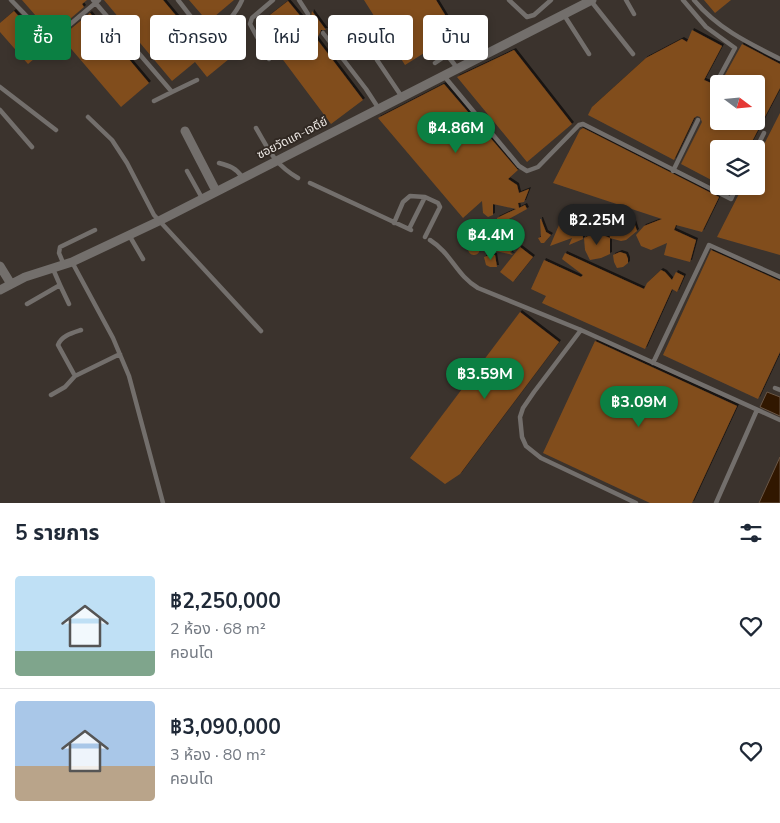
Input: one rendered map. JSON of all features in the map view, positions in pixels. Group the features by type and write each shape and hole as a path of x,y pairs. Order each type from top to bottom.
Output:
{"street":[{"name":"ซอยวัดแค-เจดีย์","path":"0,290 25,277 68,263 129,235 592,0"},
{"path":"185,132 216,191"},
{"path":"0,266 11,284"}],"lane":[{"path":"12,0 50,38 55,37 96,1 172,92"},
{"path":"178,0 204,31 211,33 224,26 242,0"},
{"path":"256,35 250,24 252,18 273,0"},
{"path":"299,0 308,14"},
{"path":"508,0 524,16 530,17 534,16 551,0"},
{"path":"592,0 633,54"},
{"path":"626,0 634,14"},
{"path":"683,0 706,27 735,48 720,75"},
{"path":"694,0 713,21 740,39 780,59"},
{"path":"564,15 589,54"},
{"path":"534,16 542,27"},
{"path":"322,33 366,89 379,109"},
{"path":"377,60 402,97"},
{"path":"451,60 458,69"},
{"path":"444,76 519,166 527,171 538,167 579,125 583,124 710,189"},
{"path":"154,101 197,80"},
{"path":"0,87 56,130"},
{"path":"0,110 32,147"},
{"path":"88,117 112,140 127,163 148,206 159,220 261,331"},
{"path":"674,171 698,120"},
{"path":"256,128 275,161 298,178"},
{"path":"760,140 764,133"},
{"path":"219,163 238,170 242,177"},
{"path":"188,171 202,198"},
{"path":"310,183 410,230 425,197"},
{"path":"723,195 731,199 733,195"},
{"path":"394,223 406,198 410,196 425,197 441,205 428,238 441,247 467,281 478,288 581,330 780,420"},
{"path":"96,230 60,247 59,253 68,263 113,338 120,354 134,393 163,503"},
{"path":"129,235 143,259"},
{"path":"653,363 710,245 780,277"},
{"path":"53,269 68,304"},
{"path":"27,304 60,285"},
{"path":"75,376 58,345 64,336 80,330"},
{"path":"581,330 523,408 520,417 522,437 526,446 541,458 636,503"},
{"path":"51,395 65,387 75,376 120,354"},
{"path":"716,503 757,410"}],"shaded area":[{"path":"767,392 780,397 780,416 760,407"},
{"path":"780,457 780,503 759,503"}],"building":[{"path":"22,0 87,0 82,4 84,7 71,18 71,15 35,15"},
{"path":"104,0 163,0 176,15 150,15 150,55 140,43 140,15 117,15"},
{"path":"189,0 234,0 216,15 202,15"},
{"path":"364,0 436,0 445,15 423,15 423,54 413,60 413,15 373,15"},
{"path":"704,0 731,0 715,13"},
{"path":"288,1 300,15 270,15"},
{"path":"14,11 18,15 15,15 15,49 0,32 0,23"},
{"path":"318,19 326,30 321,30 319,35"},
{"path":"81,20 81,60 130,60 149,83 121,107 71,49 71,29"},
{"path":"692,30 722,46 704,80 710,83 710,130 758,130 753,140 710,140 710,179 681,164 702,122 700,117 694,118 674,160 588,115 592,107 646,58 682,39 687,42"},
{"path":"318,41 328,54 328,60 333,60 363,100 331,124 283,60 318,60"},
{"path":"742,44 780,64 780,88 765,117 765,75 725,75"},
{"path":"514,50 572,124 527,162 457,77"},
{"path":"24,60 33,60 28,64"},
{"path":"154,60 228,60 207,77 195,62 172,81"},
{"path":"402,60 413,60 405,65"},
{"path":"444,84 518,170 508,179 517,185 519,193 529,189 524,202 518,203 519,208 525,205 527,209 507,220 516,225 497,225 497,218 516,209 493,204 493,215 488,217 483,213 482,201 463,218 378,118"},
{"path":"780,113 780,255 717,237 738,195 765,195 765,142"},
{"path":"583,128 710,192 710,195 719,197 702,232 676,225 674,230 696,240 690,262 664,255 667,243 651,250 641,246 636,235 644,226 662,219 553,183 580,130"},
{"path":"626,212 634,222 637,231 626,240 621,241 610,238 609,226 611,221"},
{"path":"540,219 546,232 551,235 544,243 541,243 538,238 541,237"},
{"path":"568,219 578,221 582,226 583,239 569,245 572,238 550,246 559,225"},
{"path":"489,229 492,230 492,240 485,241 482,240 481,233 482,230"},
{"path":"595,233 610,238 610,254 590,260 585,250 584,238"},
{"path":"508,239 512,251 510,252 513,255 496,251 497,242"},
{"path":"476,243 479,244 479,254 472,255 469,254 468,247 469,244"},
{"path":"520,247 533,257 513,282 500,272"},
{"path":"711,250 780,281 780,352 758,399 663,355"},
{"path":"620,252 626,254 628,263 623,267 617,268 613,255"},
{"path":"565,253 644,289 647,283 661,270 672,280 676,272 684,276 677,292 672,289 645,349 542,303 546,296 531,289 544,260 581,277 583,275 562,259"},
{"path":"495,255 497,267 486,265 484,257"},
{"path":"520,312 559,342 460,474 445,484 410,458"},
{"path":"595,341 737,406 692,503 650,503 543,453"}]}
